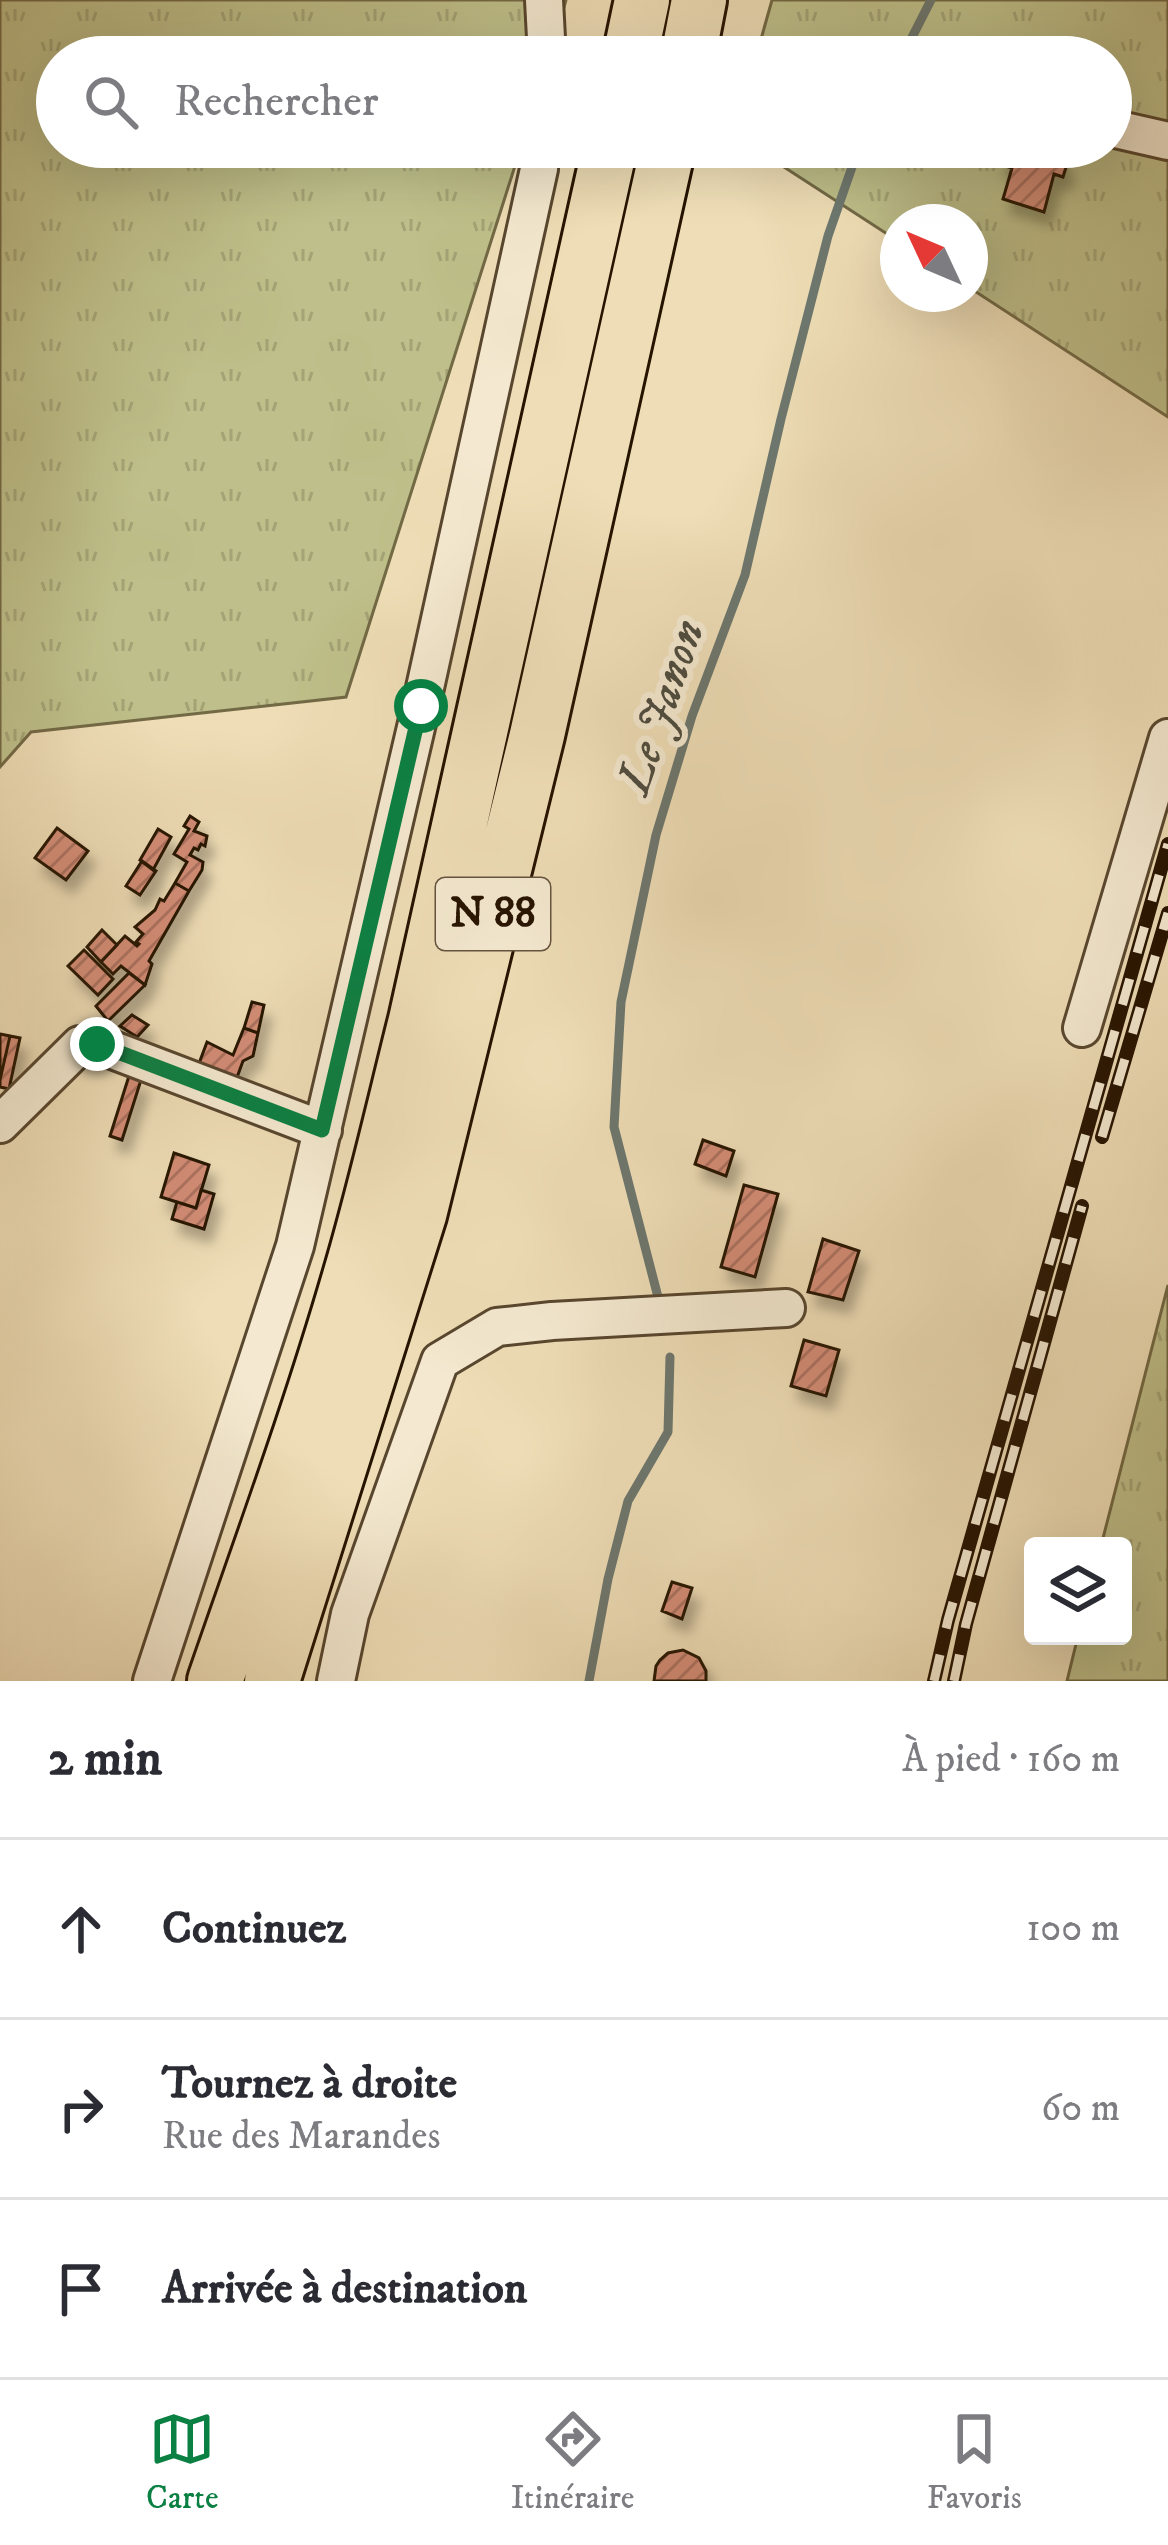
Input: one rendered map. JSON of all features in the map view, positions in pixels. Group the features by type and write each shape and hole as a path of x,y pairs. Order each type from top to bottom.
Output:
{"highway":[{"path":"634,36 642,0"},
{"path":"692,36 699,0"},
{"name":"N 88","path":"215,1681 314,1392 384,1148 605,168"},
{"name":"N 88","path":"275,1677 419,1215 537,734 663,168"}],"street":[{"path":"544,0 546,36"},
{"path":"1132,133 1168,141"},
{"path":"152,1681 296,1246 421,706 538,168"},
{"path":"1082,1028 1168,738"},
{"path":"0,1124 80,1045 97,1044 322,1130"},
{"path":"336,1681 350,1614 440,1361 497,1327 786,1308"}],"green space":[{"path":"0,0 566,0 556,36 36,36 36,168 514,168 346,697 31,732 0,767"},
{"path":"772,0 1168,0 1168,417 988,300 988,204 880,204 880,229 785,168 1132,168 1132,36 762,36"},
{"path":"1168,1285 1168,1681 1067,1681 1076,1645 1132,1645 1132,1537 1103,1537"}],"building":[{"path":"1012,168 1066,168 1063,177 1054,174 1044,212 1003,199"},
{"path":"190,816 199,822 194,831 207,836 205,846 194,848 190,855 203,862 189,891 175,883 187,862 174,854 189,829 184,826"},
{"path":"57,828 88,851 66,880 35,858"},
{"path":"158,829 171,837 153,870 140,860"},
{"path":"142,861 156,871 140,895 126,886"},
{"path":"175,883 189,891 149,961 145,985 121,966 113,974 101,962 125,936 139,944 143,934 135,927 160,899 164,901"},
{"path":"102,930 117,945 101,962 87,947"},
{"path":"84,950 113,979 98,995 68,966"},
{"path":"129,973 145,985 108,1021 96,1006"},
{"path":"252,1002 264,1005 258,1033 244,1028"},
{"path":"132,1015 148,1025 137,1037 120,1026"},
{"path":"244,1028 258,1033 253,1056 243,1061 236,1080 198,1066 207,1042 233,1055"},
{"path":"0,1034 10,1036 0,1080"},
{"path":"10,1036 20,1038 9,1089 0,1087 0,1080"},
{"path":"129,1076 141,1080 122,1140 110,1136"},
{"path":"703,1140 734,1151 726,1176 695,1164"},
{"path":"174,1153 209,1165 196,1208 161,1197"},
{"path":"744,1185 778,1194 755,1277 721,1267"},
{"path":"201,1190 214,1194 204,1229 172,1219 177,1202 196,1208"},
{"path":"823,1239 859,1251 843,1300 808,1292"},
{"path":"804,1340 839,1350 826,1396 791,1386"},
{"path":"672,1582 692,1588 682,1619 662,1611"},
{"path":"683,1650 699,1658 706,1681 654,1681 660,1660"}],"waterway":[{"name":"Le Janon","path":"913,36 931,0"},
{"name":"Le Janon","path":"658,1297 614,1127 621,1002 656,835 692,716 745,575 828,236 852,168"},
{"name":"Le Janon","path":"589,1681 628,1501 668,1432 670,1357"}],"railway":[{"path":"934,1681 1168,844"},
{"path":"1102,1137 1168,913"},
{"path":"954,1681 1082,1206"}],"route":[{"path":"97,1044 322,1130 421,706"}]}
